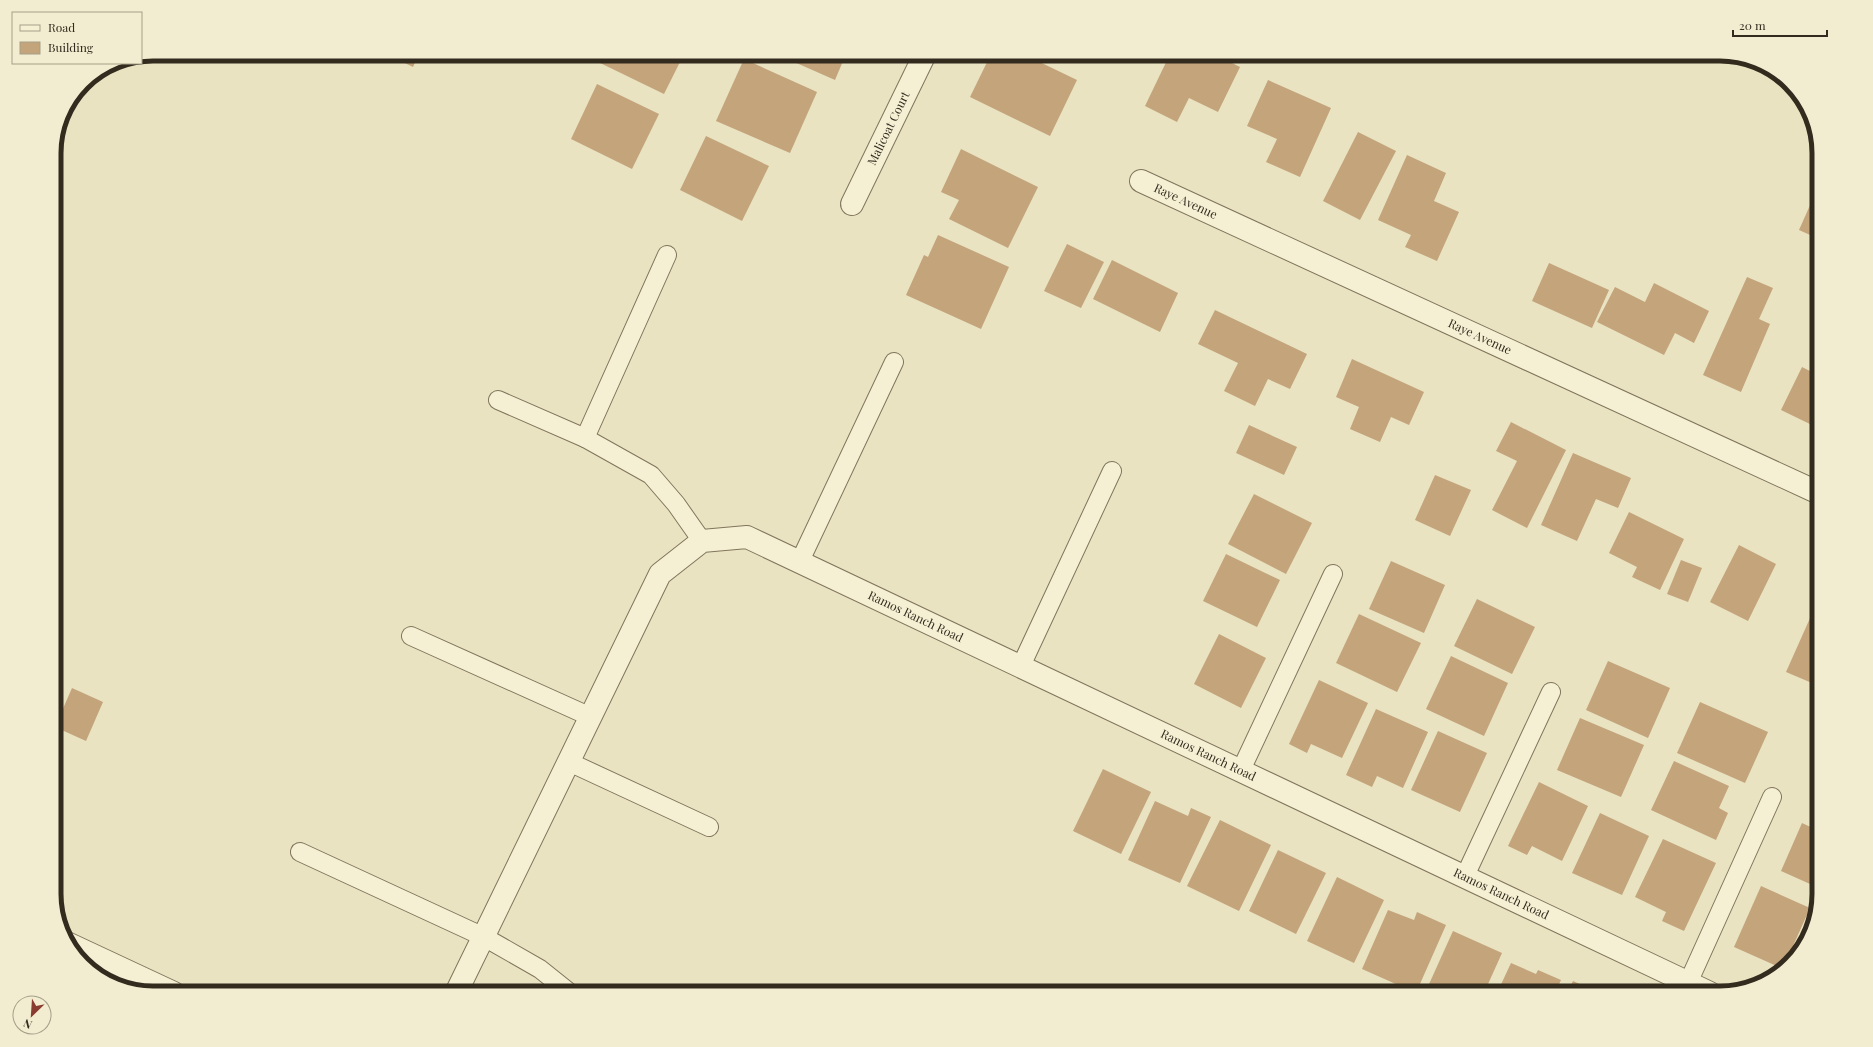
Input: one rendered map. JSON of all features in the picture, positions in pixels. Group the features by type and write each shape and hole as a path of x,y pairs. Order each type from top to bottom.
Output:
{"street":[{"name":"Malicoat Court","path":"852,204 922,61"},
{"name":"Raye Avenue","path":"1141,181 1812,490"},
{"name":"Ramos Ranch Road","path":"702,541 747,536 1695,986"},
{"path":"460,986 660,574 702,541"},
{"path":"80,949 159,986"}],"lane":[{"path":"585,438 667,256"},
{"path":"800,561 894,362"},
{"path":"498,400 585,438 651,475 676,504 702,541"},
{"path":"1021,666 1112,471"},
{"path":"1241,770 1333,574"},
{"path":"411,636 591,717"},
{"path":"1465,876 1551,692"},
{"path":"569,762 709,827"},
{"path":"1688,983 1772,797"},
{"path":"300,852 484,937 540,969 561,986"}],"building":[{"path":"401,61 416,61 413,67"},
{"path":"596,61 680,61 664,94"},
{"path":"743,61 748,61 817,92 790,153 716,121"},
{"path":"792,61 843,61 835,80"},
{"path":"988,61 1038,61 1077,80 1050,136 970,97"},
{"path":"1167,61 1228,61 1240,67 1218,112 1189,98 1177,122 1145,106"},
{"path":"1268,80 1331,108 1300,177 1266,162 1277,139 1247,126"},
{"path":"597,84 659,114 632,169 571,139"},
{"path":"1358,132 1396,151 1360,220 1323,201"},
{"path":"706,136 769,166 742,221 680,190"},
{"path":"961,149 1038,187 1008,248 949,219 959,200 941,192"},
{"path":"1407,155 1446,173 1434,201 1459,212 1437,261 1405,247 1411,235 1378,220"},
{"path":"1812,201 1812,236 1799,230"},
{"path":"938,235 1009,267 981,329 906,295 924,255 928,257"},
{"path":"1067,244 1104,262 1081,308 1044,291"},
{"path":"1112,260 1178,293 1160,332 1093,299"},
{"path":"1549,263 1609,290 1592,328 1532,301"},
{"path":"1747,277 1773,288 1759,319 1770,324 1741,392 1703,375"},
{"path":"1654,283 1709,311 1694,343 1675,333 1664,355 1597,322 1615,287 1645,302"},
{"path":"1215,310 1307,354 1290,389 1268,379 1255,406 1224,391 1238,363 1198,344"},
{"path":"1352,359 1424,392 1409,425 1391,417 1380,442 1350,429 1359,407 1336,397"},
{"path":"1802,367 1812,372 1812,425 1781,410"},
{"path":"1511,422 1566,450 1527,528 1492,510 1517,461 1496,451"},
{"path":"1249,425 1297,447 1284,475 1236,453"},
{"path":"1573,453 1631,478 1618,508 1596,499 1577,541 1541,525"},
{"path":"1435,475 1471,490 1450,536 1415,520"},
{"path":"1254,494 1312,523 1286,574 1228,544"},
{"path":"1629,512 1684,539 1660,590 1632,577 1637,567 1609,553"},
{"path":"1739,545 1776,564 1748,621 1710,602"},
{"path":"1226,554 1280,580 1257,627 1203,601"},
{"path":"1681,560 1702,568 1688,602 1667,594"},
{"path":"1391,561 1445,585 1424,633 1369,609"},
{"path":"1477,599 1535,627 1512,674 1454,646"},
{"path":"1359,614 1421,643 1397,692 1336,663"},
{"path":"1812,614 1812,683 1786,672"},
{"path":"1219,634 1266,658 1241,708 1194,684"},
{"path":"1451,656 1508,683 1484,736 1426,709"},
{"path":"1608,661 1670,688 1648,738 1586,710"},
{"path":"1319,680 1368,703 1342,758 1311,744 1307,753 1289,744"},
{"path":"72,688 103,702 86,741 61,730 61,713"},
{"path":"1700,702 1768,732 1745,783 1677,753"},
{"path":"1376,709 1428,732 1403,788 1377,776 1372,787 1346,775"},
{"path":"1580,718 1644,745 1621,797 1557,770"},
{"path":"1438,731 1487,753 1460,812 1411,790"},
{"path":"1674,761 1729,786 1719,808 1728,813 1716,840 1651,810"},
{"path":"1103,769 1151,792 1121,854 1073,831"},
{"path":"1539,782 1588,806 1562,861 1532,846 1527,855 1508,846"},
{"path":"1155,801 1188,816 1191,808 1211,817 1180,883 1128,860"},
{"path":"1600,813 1649,836 1622,895 1572,873"},
{"path":"1220,820 1271,845 1239,911 1187,886"},
{"path":"1802,823 1812,828 1812,885 1781,871"},
{"path":"1663,839 1716,863 1684,931 1662,921 1666,912 1635,897"},
{"path":"1278,850 1326,873 1296,934 1249,911"},
{"path":"1337,877 1384,900 1354,963 1307,941"},
{"path":"1761,886 1810,908 1790,953 1776,966 1734,947"},
{"path":"1388,910 1414,920 1417,912 1446,925 1419,986 1400,986 1362,969"},
{"path":"1453,931 1502,953 1487,986 1428,986"},
{"path":"1511,963 1536,974 1538,970 1561,980 1558,986 1500,986"},
{"path":"1573,981 1584,986 1570,986"}]}
